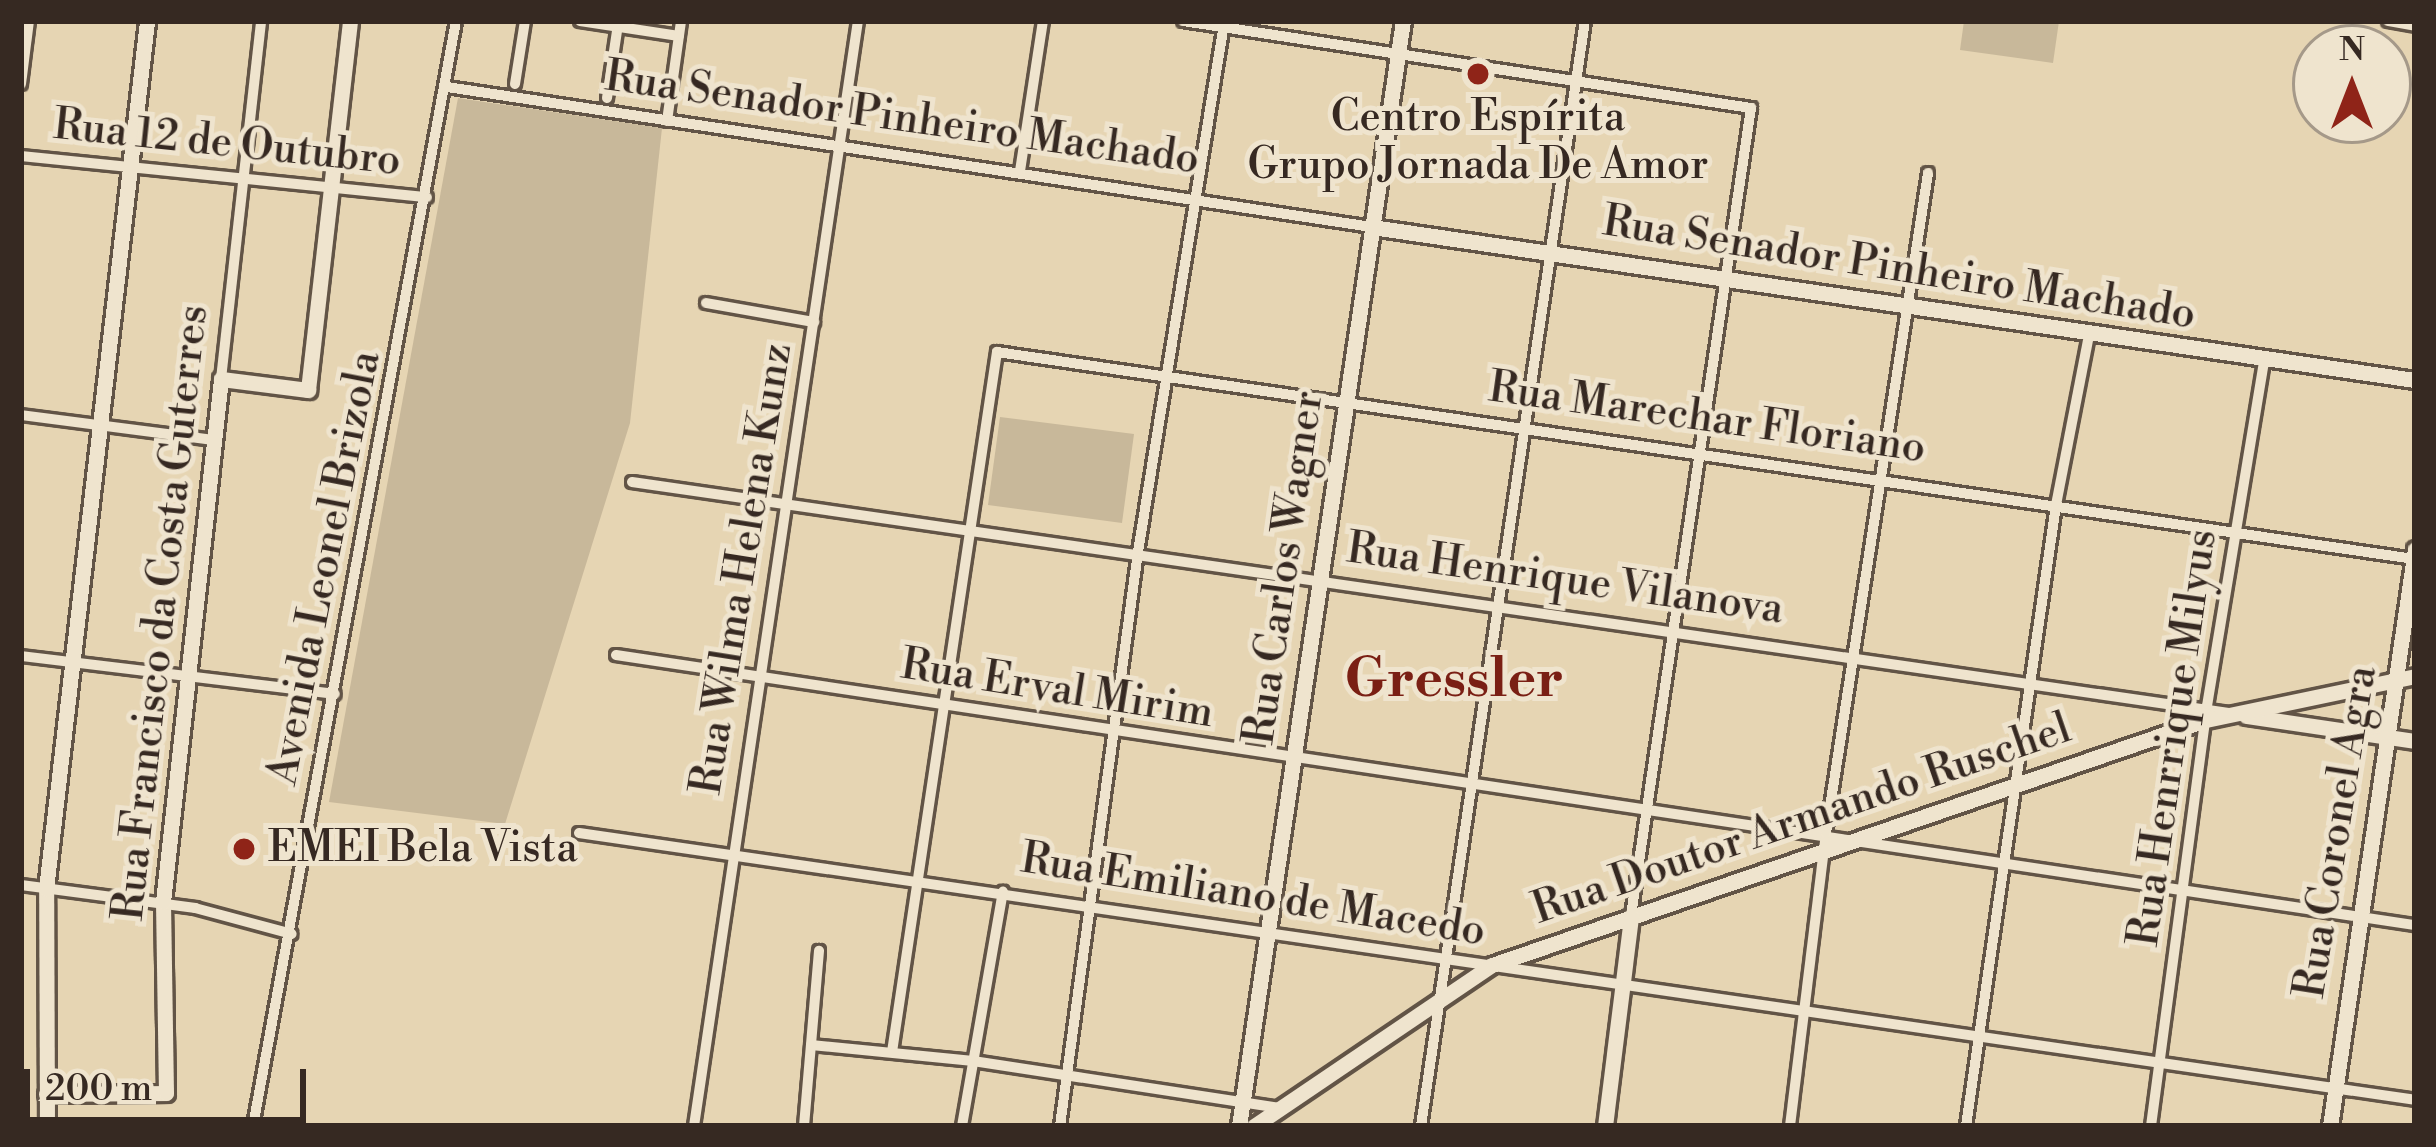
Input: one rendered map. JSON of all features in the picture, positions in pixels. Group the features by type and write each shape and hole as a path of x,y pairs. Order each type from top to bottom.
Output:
{"street":[{"path":"21,84 29,21"},
{"path":"47,1126 46,889 147,21"},
{"name":"Rua Francisco da Costa Guterres","path":"46,1094 166,1093 163,902 261,21"},
{"path":"220,379 308,390 350,21"},
{"name":"Avenida Leonel Brizola","path":"253,1126 292,934 456,21"},
{"path":"515,84 525,21"},
{"path":"580,21 679,36"},
{"path":"668,122 681,21"},
{"name":"Rua Wilma Helena Kunz","path":"694,1126 857,21"},
{"path":"1021,171 1043,21"},
{"path":"1183,21 1750,108 1631,916 1605,1126"},
{"name":"Rua Carlos Wagner","path":"1239,1126 1403,21"},
{"path":"1421,1126 1585,21"},
{"path":"2388,21 2415,26"},
{"path":"608,98 618,24"},
{"path":"1060,1126 1138,552 1224,24"},
{"name":"Rua Senador Pinheiro Machado","path":"447,87 2415,380"},
{"name":"Rua 12 de Outubro","path":"21,156 329,192 427,197"},
{"path":"1790,1126 1825,841 1858,659 1928,173"},
{"path":"706,303 814,322"},
{"path":"1966,1126 2056,505 2089,335"},
{"name":"Rua Marechar Floriano","path":"965,526 992,356 1005,350 2414,559"},
{"name":"Rua Henrrique Milyus","path":"2151,1126 2206,713 2264,360"},
{"path":"21,415 214,440"},
{"name":"Rua Henrique Vilanova","path":"632,482 965,526 2206,713"},
{"path":"892,1052 965,526"},
{"name":"Rua Coronel Agra","path":"2330,1126 2415,549"},
{"name":"Rua Erval Mirim","path":"616,655 1825,841"},
{"path":"21,656 334,694"},
{"name":"Rua Doutor Armando Ruschel","path":"1254,1126 1492,965 1825,841 2017,784 2206,713 2233,714 2415,676"},
{"path":"2233,714 2415,741"},
{"name":"Rua Emiliano de Macedo","path":"579,832 2415,1100"},
{"path":"1854,836 2415,925"},
{"path":"21,885 163,902 292,934"},
{"path":"962,1126 1003,892"},
{"path":"803,1126 819,951"},
{"path":"811,1045 973,1060 1281,1108"}],"shaded area":[{"path":"1964,21 2059,21 2053,63 1960,50"},
{"path":"458,98 662,128 630,423 505,824 329,802"},
{"path":"1000,417 1134,434 1122,523 988,505"}],"place":[{"name":"Centro Espírita Grupo Jornada De Amor","path":"1478,74"},
{"name":"EMEI Bela Vista","path":"244,849"}],"district":[{"name":"Gressler","path":"1454,680"}]}
